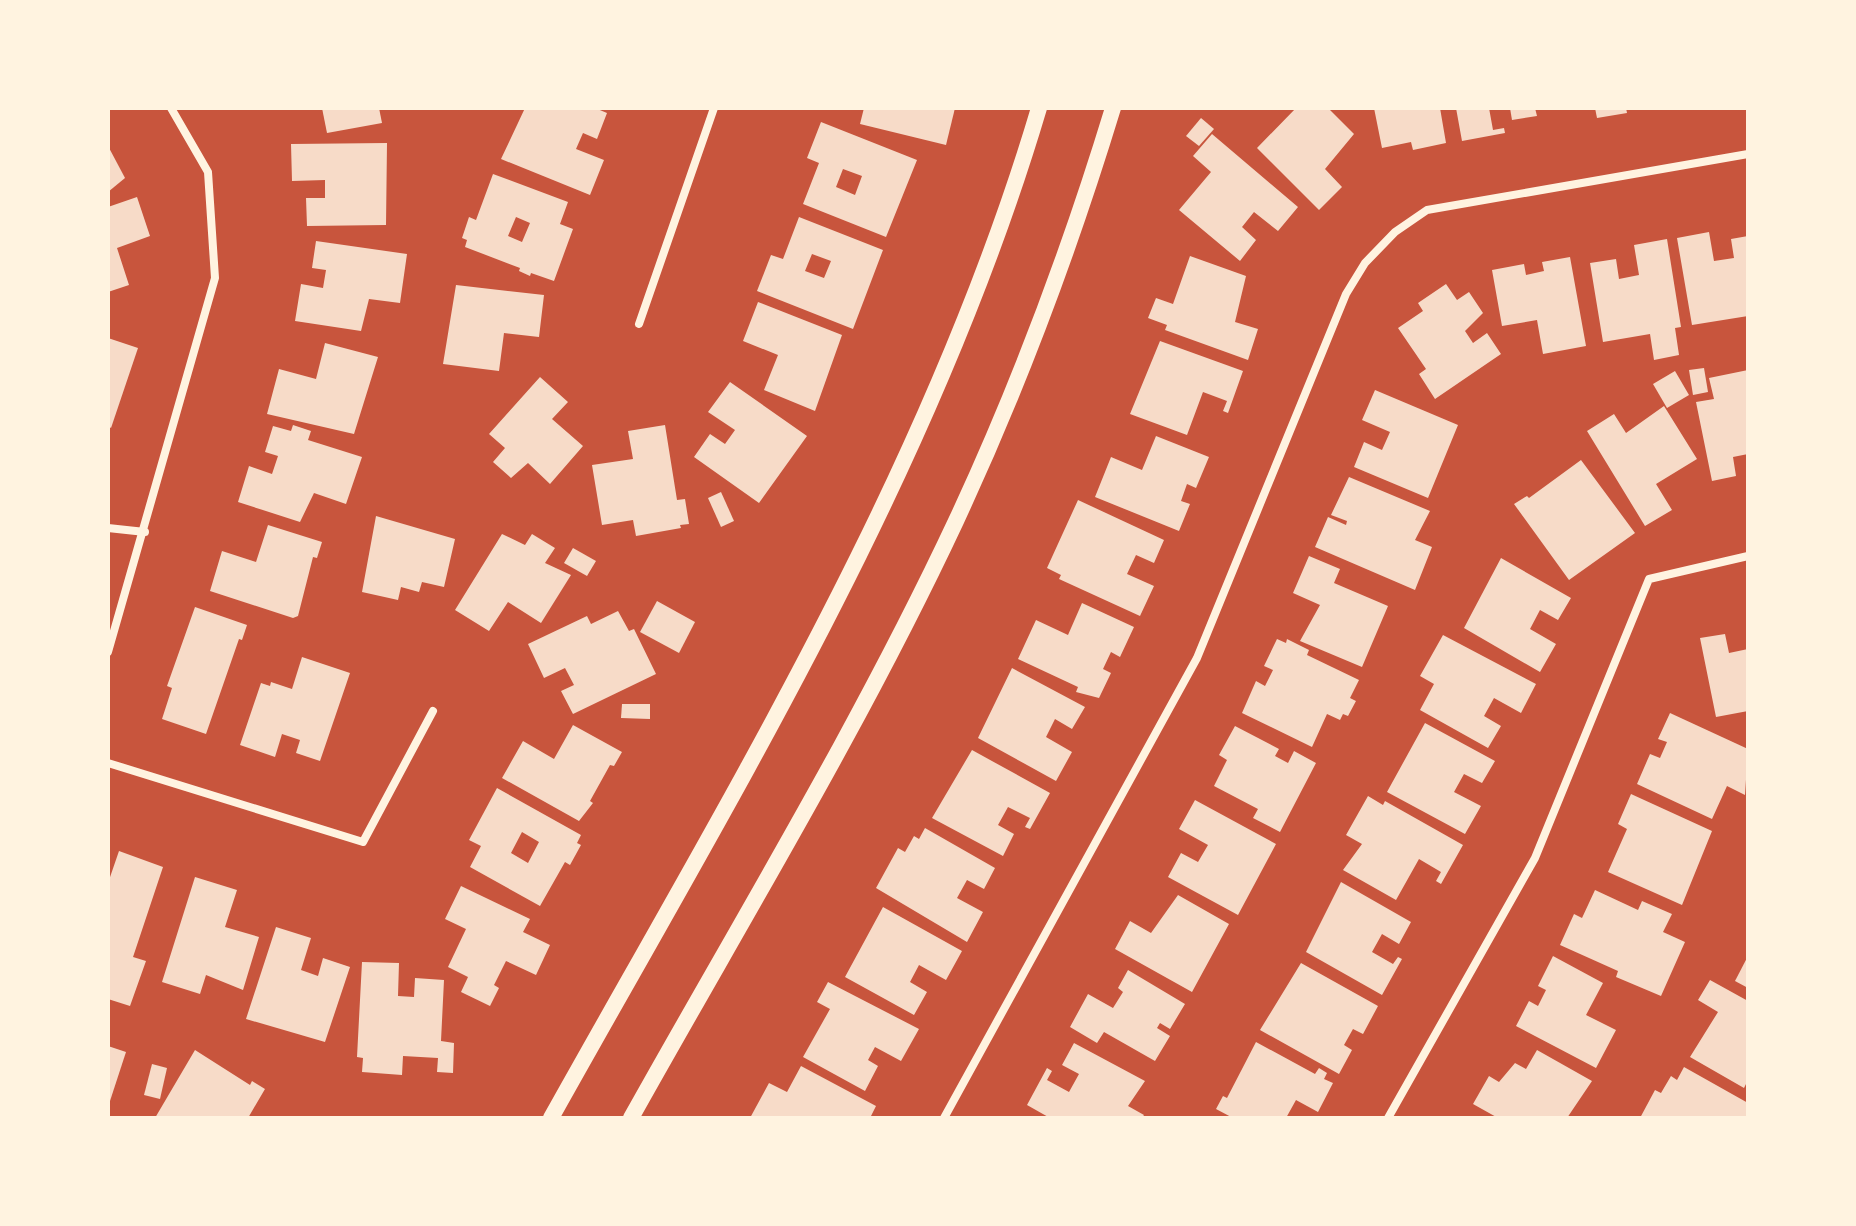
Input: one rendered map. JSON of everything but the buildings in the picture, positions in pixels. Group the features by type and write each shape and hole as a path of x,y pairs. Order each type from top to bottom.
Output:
{"main road":[{"path":"551,1118 799,674 890,495 969,311 1039,108"},
{"path":"631,1118 866,698 956,521 1034,335 1091,179 1113,108"}],"street":[{"path":"108,652 145,532 215,278 208,172 171,108"},
{"path":"639,324 714,108"},
{"path":"944,1118 1197,658 1335,319 1365,263 1395,232 1427,210 1748,154"},
{"path":"108,528 145,532"},
{"path":"1388,1118 1535,858 1649,579 1748,556"},
{"path":"108,763 363,842 433,711"}]}
